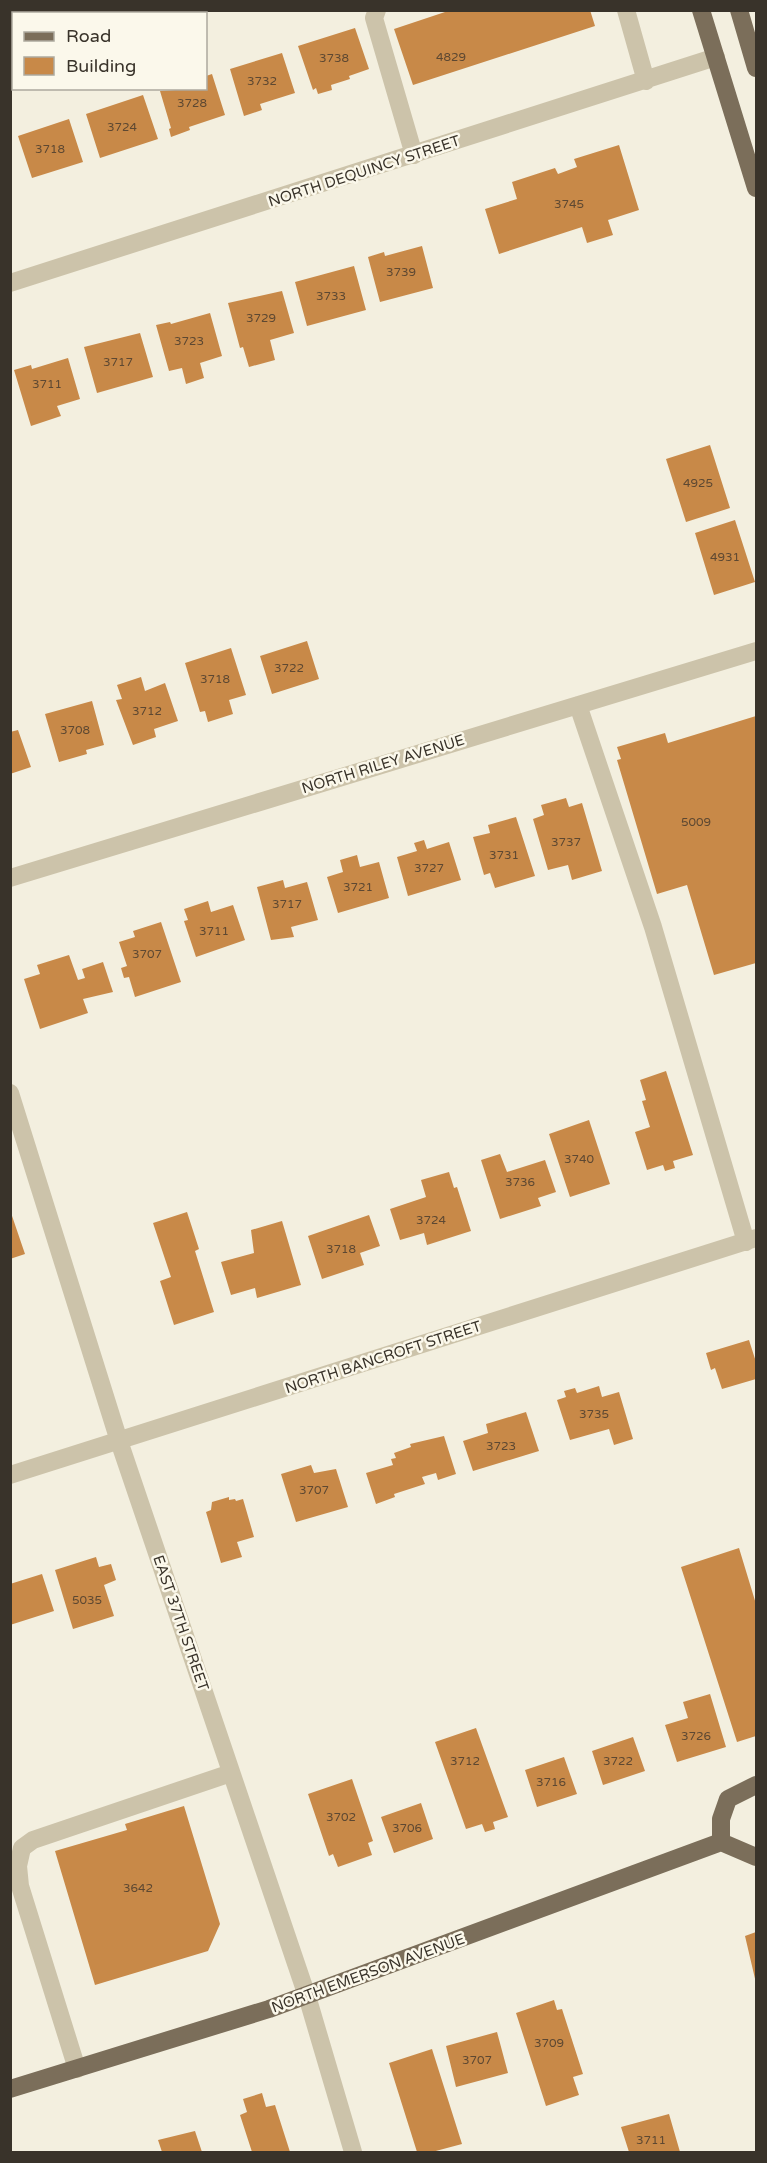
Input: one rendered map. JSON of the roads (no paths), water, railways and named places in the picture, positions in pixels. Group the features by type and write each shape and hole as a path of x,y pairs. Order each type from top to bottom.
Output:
{"main road":[{"path":"701,10 756,188"},
{"path":"739,10 756,68"},
{"path":"756,1785 728,1800 721,1819 721,1842 756,1857"},
{"name":"NORTH EMERSON AVENUE","path":"10,2089 223,2025 307,1996 721,1842"}],"street":[{"path":"377,10 374,18 414,155"},
{"path":"626,10 646,81"},
{"name":"NORTH DEQUINCY STREET","path":"10,283 716,57"},
{"name":"NORTH RILEY AVENUE","path":"10,878 756,651"},
{"path":"578,705 653,927 751,1240"},
{"name":"EAST 37TH STREET","path":"10,1093 119,1441 307,1996 353,2152"},
{"name":"NORTH BANCROFT STREET","path":"10,1475 751,1240"},
{"path":"77,2069 20,1886 18,1866 22,1848 33,1839 231,1773"}]}
